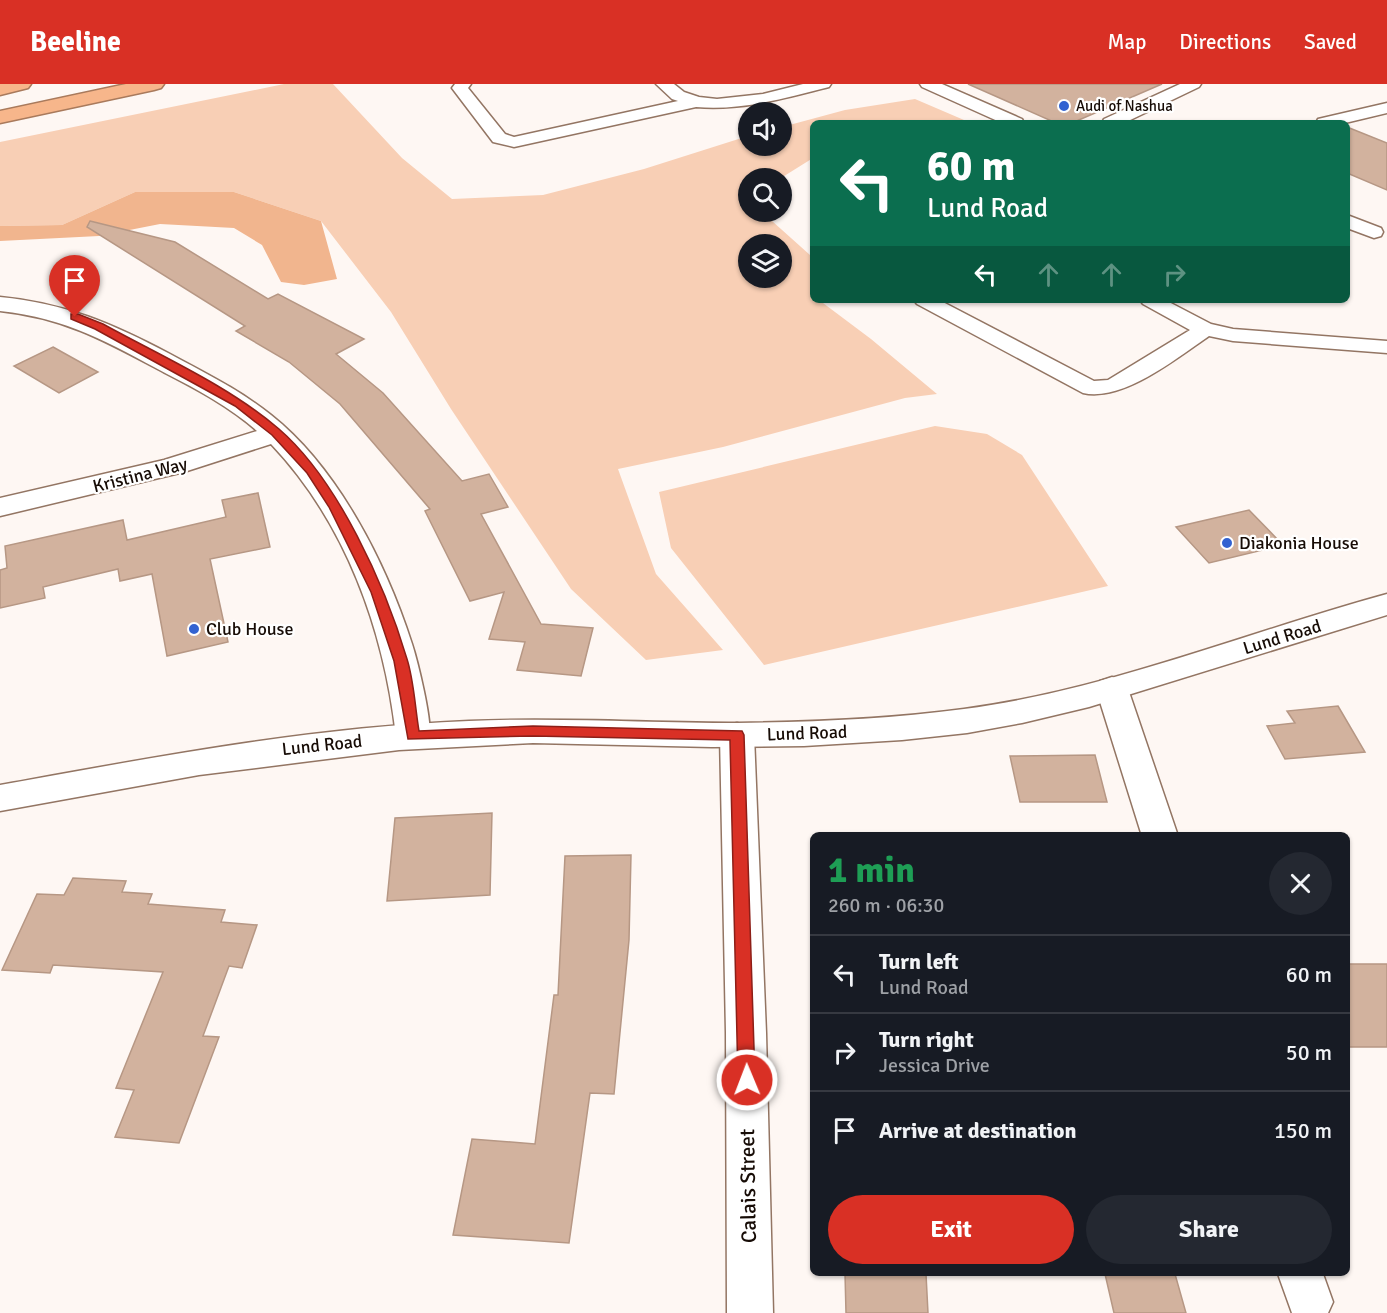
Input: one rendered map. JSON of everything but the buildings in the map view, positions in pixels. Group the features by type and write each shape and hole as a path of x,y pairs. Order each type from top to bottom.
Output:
{"highway":[{"path":"0,89 21,84"},
{"path":"0,117 154,84"}],"street":[{"path":"0,304 47,310 99,327 214,389 258,417 276,433 311,471 335,507 377,592 401,661 413,736"},
{"name":"Kristina Way","path":"0,507 184,465 276,433"},
{"name":"Lund Road","path":"0,798 204,760 315,745 413,736 533,731 737,735 843,733 922,726 1002,715 1112,689 1387,604"},
{"path":"1112,689 1159,832"},
{"name":"Calais Street","path":"737,735 746,1033 750,1313"}],"lane":[{"path":"463,84 460,88 499,138 514,142 693,103 731,103 823,84"},
{"path":"664,84 680,97 693,103"},
{"path":"928,84 1009,120"},
{"path":"1116,120 1193,84"},
{"path":"1337,120 1387,108"},
{"path":"1350,222 1374,232"},
{"path":"930,303 1091,388 1113,386 1162,358 1205,329"},
{"path":"1156,303 1205,329 1233,335 1387,347"}],"shaded area":[{"path":"284,84 333,84 402,158 452,199 543,195 644,169 738,139 738,156 792,156 792,124 845,110 915,99 964,120 810,120 810,160 792,171 792,168 738,168 738,222 773,222 787,234 738,234 738,288 792,288 792,239 810,255 810,303 823,303 871,339 937,394 905,398 723,447 618,469 656,574 723,650 646,660 571,589 451,409 391,312 321,221 234,192 135,192 62,225 0,226 0,142"},
{"path":"135,192 234,192 321,221 337,279 304,285 281,282 262,245 234,228 160,224 99,236 0,241 0,226 62,225"},
{"path":"935,426 987,434 1022,455 1108,586 764,665 671,548 659,492"}],"place":[{"name":"Audi of Nashua","path":"1064,106"},
{"name":"Diakonia House","path":"1227,543"},
{"name":"Club House","path":"194,629"}],"route":[{"path":"75,317 99,327 214,389 258,417 311,471 335,507 377,592 401,661 413,736 533,731 737,735 747,1080"}]}
